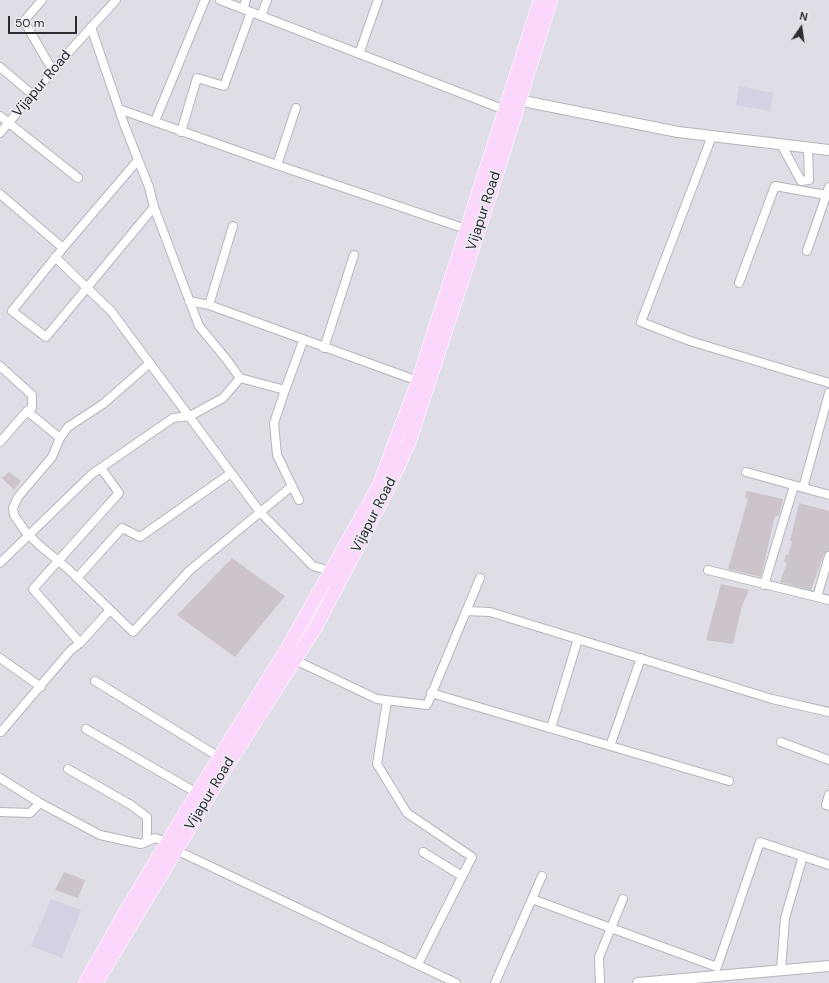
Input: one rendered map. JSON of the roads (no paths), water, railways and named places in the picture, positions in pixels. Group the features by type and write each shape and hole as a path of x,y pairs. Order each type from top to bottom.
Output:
{"main road":[{"name":"Vijapur Road","path":"88,983 171,846 229,763 316,627 386,493 409,444 489,200 511,103 540,0"},
{"name":"Vijapur Road","path":"171,846 197,793 285,652 378,487 418,381 466,229 550,0"}],"street":[{"path":"42,0 24,21 53,71"},
{"path":"155,121 205,0"},
{"path":"220,0 359,54 511,103 678,132 829,150"},
{"path":"181,132 197,78 224,86 247,10 246,0"},
{"path":"261,16 267,0"},
{"path":"359,54 378,0"},
{"name":"Vijapur Road","path":"0,133 112,1"},
{"path":"91,27 118,109 149,186 154,207 199,326 240,378 284,390"},
{"path":"0,67 32,95"},
{"path":"276,165 296,108"},
{"path":"118,109 276,165 466,229"},
{"path":"0,116 78,178"},
{"path":"712,136 641,322 690,341 829,383"},
{"path":"781,144 801,181 809,180 808,148"},
{"path":"138,160 55,257 12,311 46,337 154,207"},
{"path":"739,283 774,186 828,191 807,251"},
{"path":"0,194 63,248"},
{"path":"209,306 234,226"},
{"path":"324,348 354,255"},
{"path":"55,257 112,311 260,512 313,566 331,571"},
{"path":"189,301 209,306 418,381"},
{"path":"299,500 277,455 274,423 284,390 303,341"},
{"path":"150,363 102,404 68,427 60,438 52,457 18,498 13,508 14,515 25,531 30,534 39,545 58,560 133,632 190,570 292,486"},
{"path":"0,366 32,395 32,408 27,411 0,442"},
{"path":"0,563 92,474 173,418 190,416 223,398 240,378"},
{"path":"803,488 829,393"},
{"path":"27,411 60,438"},
{"path":"80,643 33,589 119,493 101,468"},
{"path":"746,472 829,495"},
{"path":"77,578 122,528 140,537 231,473"},
{"path":"764,585 794,486"},
{"path":"817,597 829,556"},
{"path":"708,570 829,600"},
{"path":"295,660 377,700 427,705 480,578"},
{"path":"0,733 70,652 110,610"},
{"path":"466,612 490,612 772,699 829,712"},
{"path":"551,728 578,639"},
{"path":"0,658 41,686"},
{"path":"610,746 640,658"},
{"path":"94,681 219,757"},
{"path":"431,693 728,781"},
{"path":"386,701 377,764 407,813 472,857 418,964"},
{"path":"86,729 197,793"},
{"path":"781,742 829,760"},
{"path":"68,769 131,805 147,817 146,841"},
{"path":"0,778 40,803 100,835 141,844 155,838 456,983"},
{"path":"829,794 826,805 829,806"},
{"path":"0,812 30,813 40,803"},
{"path":"532,899 717,967 760,842 829,865"},
{"path":"423,852 462,876"},
{"path":"781,970 785,918 803,856"},
{"path":"495,983 542,876"},
{"path":"600,983 599,957 623,899"},
{"path":"638,983 829,966"}]}
